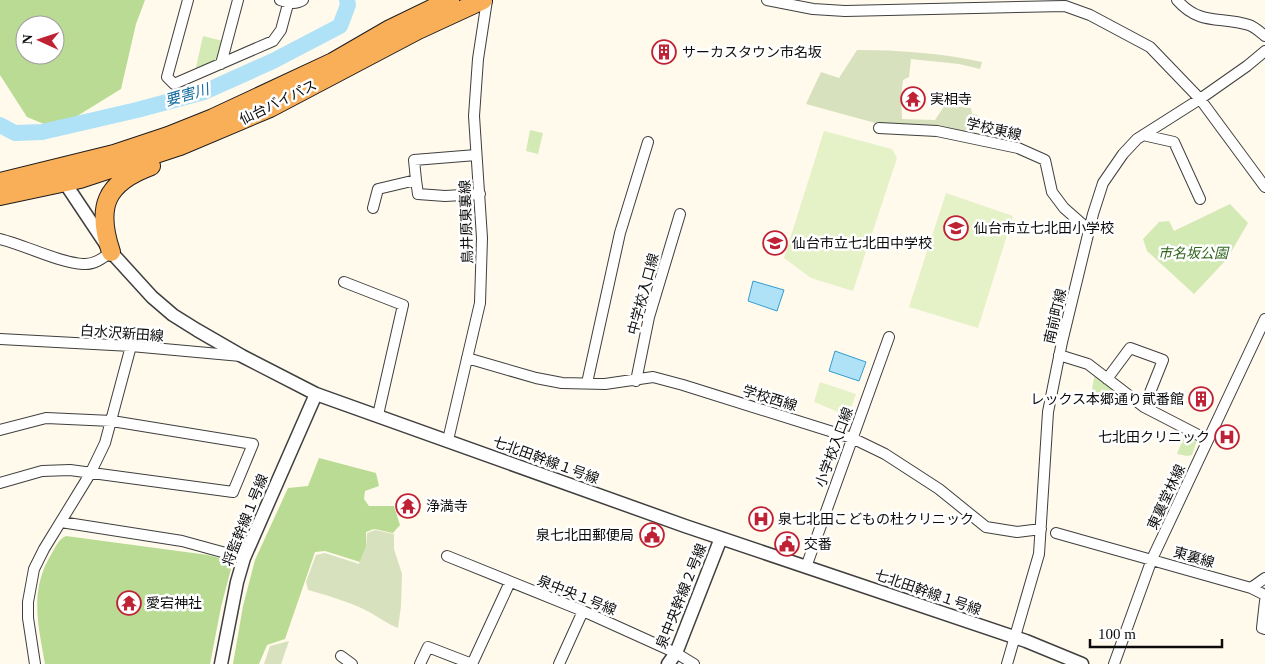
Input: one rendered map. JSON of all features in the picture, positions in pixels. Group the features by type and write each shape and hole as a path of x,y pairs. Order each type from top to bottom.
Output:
{"highway":[{"name":"仙台バイパス","path":"63,176 213,118 333,62 390,28 450,0"},
{"name":"仙台バイパス","path":"63,176 180,146 270,108 418,30 485,0"},
{"path":"111,252 104,223 106,205 110,193 128,177 166,160 180,146"},
{"path":"0,182 63,176"},
{"path":"0,196 63,176"}],"street":[{"path":"188,0 167,77 174,84 273,41 281,30 284,2 299,2 303,0"},
{"path":"221,64 238,0"},
{"name":"鳥井原東裏線","path":"448,440 480,303 482,238 474,116 485,0"},
{"path":"767,0 813,9 845,11 1065,6 1090,15 1150,47 1200,99 1265,187"},
{"path":"1177,0 1186,11 1201,17 1251,25 1265,36"},
{"name":"南前町線","path":"1007,664 1039,554 1048,412 1089,230 1103,183 1123,154 1137,139 1200,99 1265,51"},
{"name":"学校東線","path":"879,128 936,131 1018,148 1045,160 1052,192 1064,208 1089,230"},
{"path":"1142,136 1174,142 1200,199"},
{"path":"588,383 620,232 648,142"},
{"path":"476,155 414,160 416,180 418,194 445,196 480,194"},
{"name":"七北田幹線１号線","path":"63,176 111,252 152,297 173,315 242,356 316,394 721,538 1016,638 1082,664"},
{"path":"373,208 378,189 416,180"},
{"name":"中学校入口線","path":"636,381 649,317 680,214"},
{"path":"0,239 64,260 84,264 97,262 111,252"},
{"path":"344,282 403,305 378,415"},
{"name":"東裏堂林線","path":"1114,664 1152,559 1265,319"},
{"name":"小学校入口線","path":"806,567 889,337"},
{"name":"白水沢新田線","path":"0,339 131,346 242,356"},
{"path":"35,664 28,618 28,602 34,569 90,474 105,443 131,346"},
{"path":"1107,379 1130,348 1162,360 1149,395 1139,403"},
{"path":"1060,355 1088,364 1139,403 1208,440"},
{"name":"学校西線","path":"467,358 536,378 562,383 606,384 653,378 683,385 852,438 885,454 939,490 986,527 1017,532 1041,529"},
{"name":"将監幹線１号線","path":"221,664 237,582 244,558 316,394"},
{"path":"0,430 46,418 112,421 253,444 233,492 70,470 42,471 0,483"},
{"path":"61,522 182,541 244,558"},
{"name":"東裏線","path":"1056,533 1252,588 1265,595"},
{"name":"泉中央幹線２号線","path":"668,664 676,653 721,538"},
{"name":"泉中央１号線","path":"447,556 583,610 676,653 694,664"},
{"path":"1252,588 1265,578"},
{"path":"420,664 428,647 472,664 510,582"},
{"path":"1265,601 1262,628 1265,629"},
{"path":"559,664 583,610"},
{"path":"341,656 352,664"}],"green space":[{"path":"0,0 145,0 136,24 121,89 56,129 27,117 0,75"},
{"path":"203,36 227,42 221,64 194,76"},
{"path":"857,50 920,53 982,62 980,69 959,64 911,59 909,77 903,80 901,97 902,119 935,120 945,105 971,108 972,114 978,115 963,133 879,124 806,104 821,72 839,78"},
{"path":"530,130 543,133 538,154 526,151"},
{"path":"824,131 892,149 897,158 853,291 811,278 784,258"},
{"path":"946,193 1013,216 978,328 909,307"},
{"name":"市名坂公園","path":"1230,204 1248,223 1227,259 1194,294 1147,251 1143,239 1159,222 1169,221 1174,231"},
{"path":"1095,374 1119,389 1117,394 1091,394"},
{"path":"820,382 856,394 848,416 814,402"},
{"path":"1186,431 1195,436 1197,440 1192,455 1187,456 1177,454"},
{"path":"319,458 376,473 379,486 365,491 364,499 369,506 394,506 400,525 393,533 374,529 366,532 366,547 360,562 325,551 315,552 285,639 267,645 259,664 233,664 243,606 255,560 288,488 308,486"},
{"path":"375,530 394,534 394,549 402,574 398,628 356,606 308,590 306,582 316,555 325,553 359,564 366,547 367,533"},
{"name":"愛宕神社","path":"66,536 208,555 224,559 231,569 221,607 210,664 45,664 37,607 40,580 58,543"},
{"path":"289,641 281,664 264,664 270,646"}],"water":[{"path":"753,281 784,290 777,311 748,301"},
{"path":"835,351 866,362 859,381 829,371"}],"waterway":[{"name":"要害川","path":"0,125 15,133 42,132 204,92 273,61 340,26 348,5 347,0"}],"place":[{"name":"サーカスタウン市名坂","path":"664,52"},
{"name":"実相寺","path":"913,99"},
{"name":"仙台市立七北田小学校","path":"956,228"},
{"name":"仙台市立七北田中学校","path":"775,243"},
{"name":"レックス本郷通り貮番館","path":"1201,399"},
{"name":"七北田クリニック","path":"1227,437"},
{"name":"浄満寺","path":"408,506"},
{"name":"泉七北田こどもの杜クリニック","path":"761,519"},
{"name":"泉七北田郵便局","path":"652,535"},
{"name":"交番","path":"787,544"},
{"name":"愛宕神社","path":"129,603"}]}
